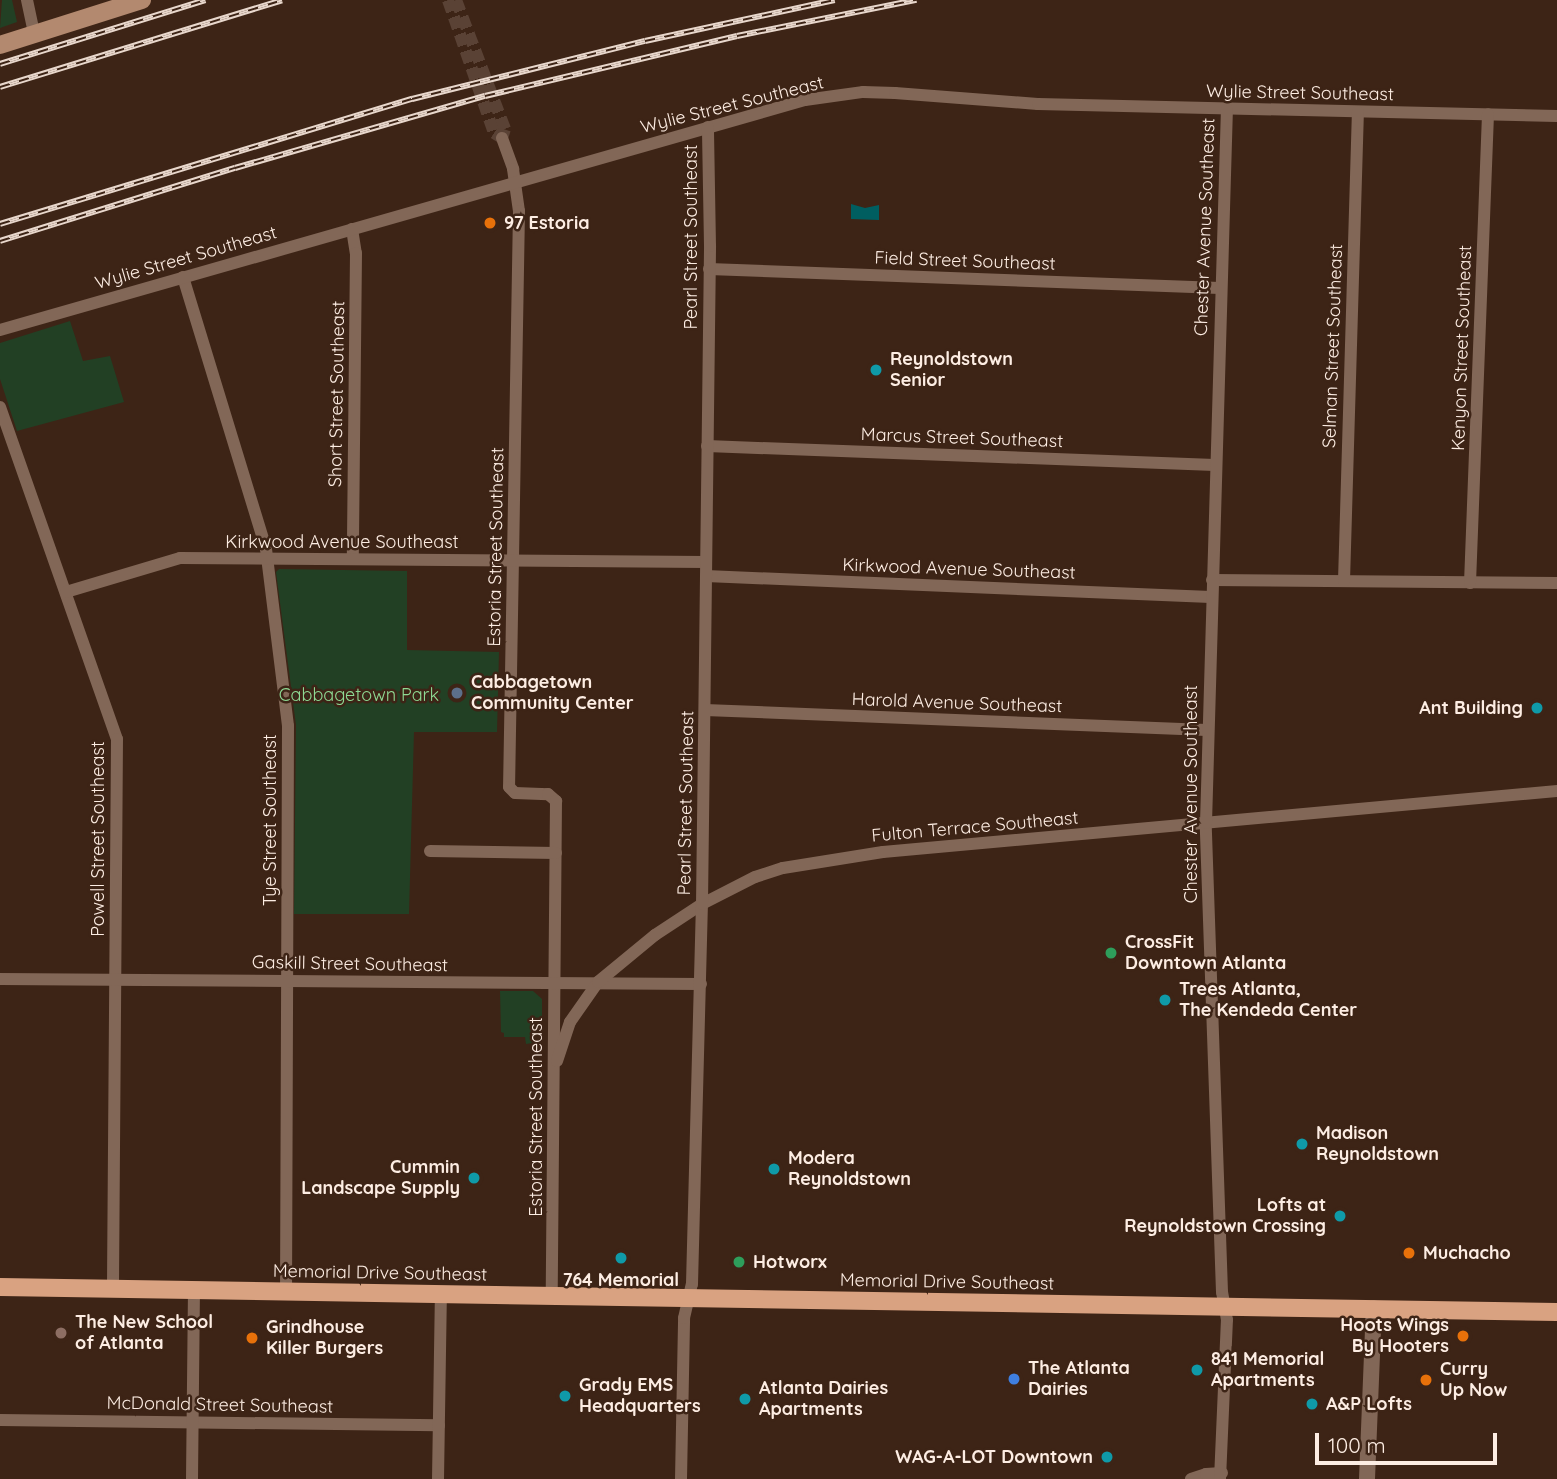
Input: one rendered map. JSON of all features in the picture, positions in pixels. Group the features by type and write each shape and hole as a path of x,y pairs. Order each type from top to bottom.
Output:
{"main road":[{"path":"0,45 142,0"},
{"name":"Memorial Drive Southeast","path":"0,1287 1557,1312"}],"street":[{"path":"27,0 34,34"},
{"name":"Wylie Street Southeast","path":"0,330 805,100 863,92 1038,104 1557,116"},
{"name":"Chester Avenue Southeast","path":"1221,1476 1224,1307 1206,823 1227,109"},
{"name":"Selman Street Southeast","path":"1344,581 1358,112"},
{"name":"Kenyon Street Southeast","path":"1470,583 1488,114"},
{"name":"Pearl Street Southeast","path":"681,1479 684,1318 692,1284 701,984 709,269 708,127"},
{"name":"Estoria Street Southeast","path":"502,138 516,182 519,211 509,787 515,793 548,794 555,797 552,1297"},
{"name":"Short Street Southeast","path":"352,229 356,253 353,559"},
{"name":"Field Street Southeast","path":"709,269 1220,288"},
{"name":"Tye Street Southeast","path":"183,277 266,558 288,726 286,1293"},
{"name":"Powell Street Southeast","path":"0,407 117,739 113,1290"},
{"name":"Marcus Street Southeast","path":"707,446 1215,465"},
{"name":"Kirkwood Avenue Southeast","path":"66,592 180,558 706,562"},
{"name":"Kirkwood Avenue Southeast","path":"706,576 1211,597"},
{"path":"1212,580 1557,583"},
{"name":"Harold Avenue Southeast","path":"705,710 1207,730"},
{"name":"Fulton Terrace Southeast","path":"554,1071 570,1022 598,982 655,935 702,904 755,877 812,861 1557,791"},
{"path":"430,851 556,853"},
{"name":"Gaskill Street Southeast","path":"0,979 701,984"},
{"path":"192,1479 194,1292"},
{"path":"438,1479 441,1295"},
{"path":"1367,1479 1374,1308"},
{"name":"McDonald Street Southeast","path":"0,1420 439,1425"},
{"path":"1191,1479 1206,1474 1221,1476"}],"green space":[{"path":"2,0 12,0 17,22 0,28"},
{"path":"70,321 83,361 110,356 124,402 17,431 0,379 0,343"},
{"name":"Cabbagetown Park","path":"279,569 407,571 407,650 499,652 497,732 414,732 409,914 294,914 296,725 276,572"},
{"path":"500,991 533,991 542,999 542,1021 531,1034 532,1043 526,1044 525,1037 504,1037 501,1032"}],"water":[{"path":"851,204 865,208 879,205 879,220 851,219"}],"tunnel":[{"path":"448,0 494,133 502,138 505,129 456,0"}],"railway":[{"path":"0,64 205,0"},
{"path":"0,87 282,0"},
{"path":"0,224 412,99 645,41 835,0"},
{"path":"0,241 235,168 485,96 737,36 916,0"}],"place":[{"name":"97 Estoria","path":"490,223"},
{"name":"Reynoldstown Senior","path":"876,370"},
{"name":"Cabbagetown Community Center","path":"457,693"},
{"name":"Ant Building","path":"1537,708"},
{"name":"CrossFit Downtown Atlanta","path":"1111,953"},
{"name":"Trees Atlanta, The Kendeda Center","path":"1165,1000"},
{"name":"Madison Reynoldstown","path":"1302,1144"},
{"name":"Modera Reynoldstown","path":"774,1169"},
{"name":"Cummin Landscape Supply","path":"474,1178"},
{"name":"Lofts at Reynoldstown Crossing","path":"1340,1216"},
{"name":"Muchacho","path":"1409,1253"},
{"name":"764 Memorial","path":"621,1258"},
{"name":"Hotworx","path":"739,1262"},
{"name":"The New School of Atlanta","path":"61,1333"},
{"name":"Hoots Wings By Hooters","path":"1463,1336"},
{"name":"Grindhouse Killer Burgers","path":"252,1338"},
{"name":"841 Memorial Apartments","path":"1197,1370"},
{"name":"The Atlanta Dairies","path":"1014,1379"},
{"name":"Curry Up Now","path":"1426,1380"},
{"name":"Grady EMS Headquarters","path":"565,1396"},
{"name":"Atlanta Dairies Apartments","path":"745,1399"},
{"name":"A&P Lofts","path":"1312,1404"},
{"name":"WAG-A-LOT Downtown","path":"1107,1457"}]}
